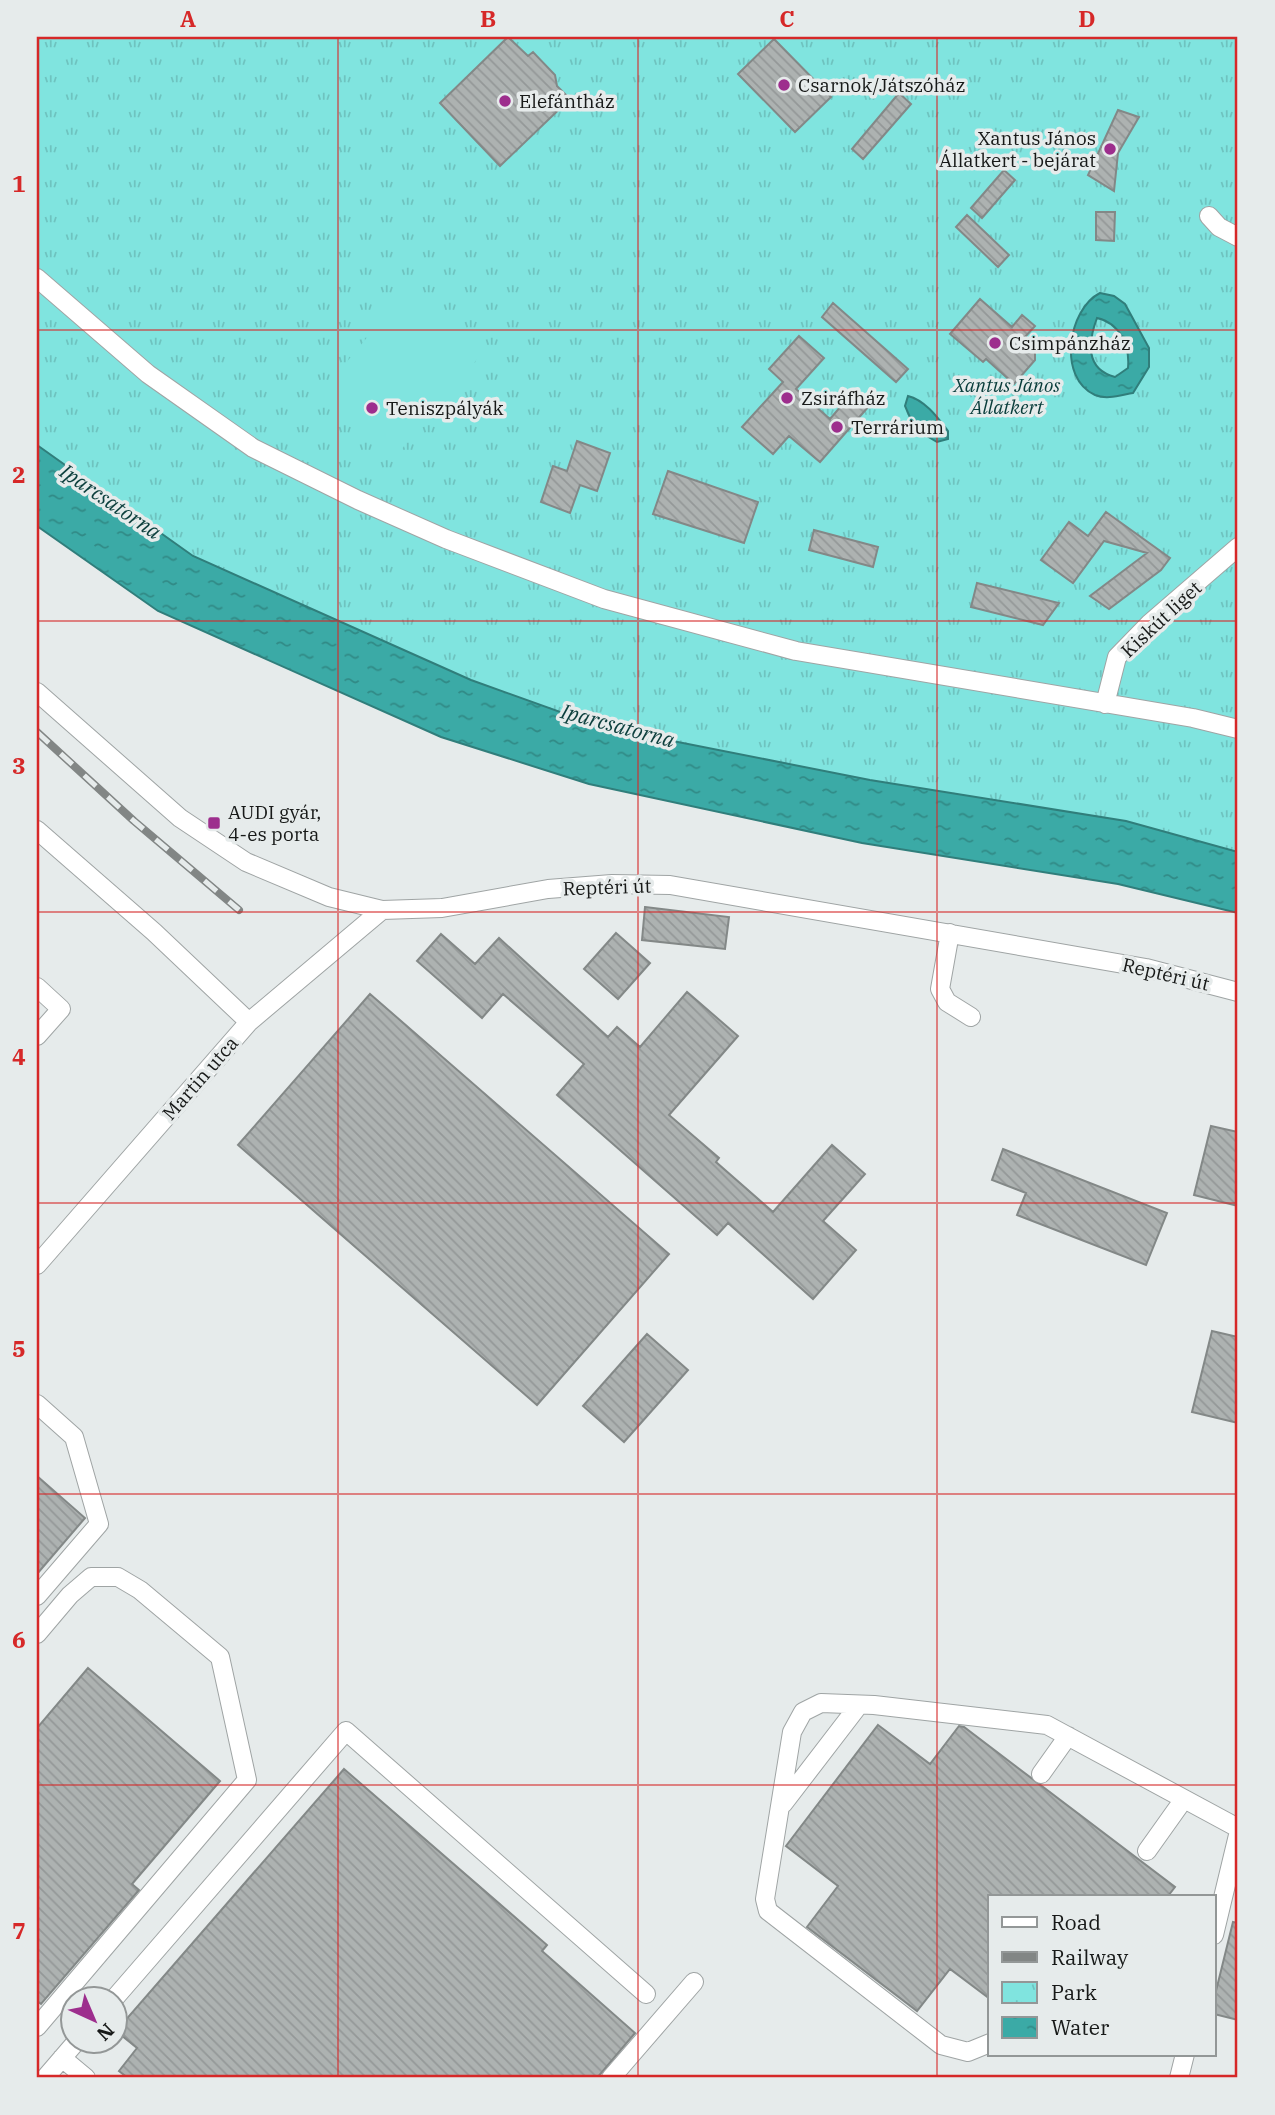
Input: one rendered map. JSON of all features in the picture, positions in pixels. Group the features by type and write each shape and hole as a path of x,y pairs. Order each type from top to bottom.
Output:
{"street":[{"path":"1209,216 1219,227 1238,237"},
{"path":"37,278 148,374 253,448 358,500 446,539 604,599 796,651 1238,729"},
{"name":"Kiskút liget","path":"1105,704 1117,657 1150,623 1238,547"},
{"name":"Reptéri út","path":"37,692 180,818 246,862 329,897 382,910 455,906 548,889 612,884 670,885 1146,968 1238,992"},
{"path":"37,830 154,932 249,1022"},
{"name":"Martin utca","path":"37,1265 249,1022 382,910"},
{"path":"950,933 940,989 947,1002 971,1017"},
{"path":"37,987 61,1009 37,1036"},
{"path":"37,1404 74,1437 99,1524 37,1596"},
{"path":"37,1634 70,1595 91,1577 117,1577 141,1590 220,1657 247,1780 37,2026"},
{"path":"988,2044 968,2052 941,2045 768,1911 765,1899 792,1732 803,1712 821,1703 859,1704 1047,1725 1238,1828"},
{"path":"780,1808 859,1704"},
{"path":"125,1986 345,1731 646,1994"},
{"path":"1041,1774 1068,1736"},
{"path":"1147,1851 1184,1799"},
{"path":"1216,1927 1238,1835"},
{"path":"611,2078 694,1982"},
{"path":"1179,2056 1179,2078"},
{"path":"45,2078 62,2058 86,2078"}],"green space":[{"name":"Xantus János Állatkert","path":"37,37 1238,37 1238,852 1126,821 870,780 602,727 471,680 193,556 37,445"},
{"path":"404,293 479,357 395,457 320,394"}],"water":[{"path":"1100,293 1114,296 1125,304 1149,348 1149,367 1133,393 1109,397 1095,395 1083,386 1075,374 1071,359 1074,328 1089,301","holes":["1097,318 1105,321 1122,337 1127,352 1128,368 1115,377 1098,368 1091,354"]},
{"path":"908,396 920,401 935,415 948,431 948,439 937,442 915,429 905,406"},
{"name":"Iparcsatorna","path":"37,445 193,556 471,680 602,727 870,780 1126,821 1238,852 1238,913 1118,884 862,843 589,784 441,737 158,611 37,526"}],"building":[{"name":"Elefántház","path":"508,37 528,56 533,52 555,75 557,86 570,99 500,166 440,103"},
{"name":"Csarnok/Játszóház","path":"774,39 831,97 795,132 738,74"},
{"path":"899,93 911,104 863,159 852,149"},
{"name":"Xantus János Állatkert - bejárat","path":"1118,110 1139,117 1118,153 1114,191 1088,175"},
{"path":"1004,170 1015,180 982,218 971,208"},
{"path":"1096,212 1115,212 1114,241 1096,240"},
{"path":"967,215 1009,255 998,267 956,227"},
{"name":"Csimpánzház","path":"980,299 1012,327 1022,315 1035,326 1024,338 1035,347 1035,360 1014,384 986,359 983,362 950,334"},
{"path":"833,303 908,369 896,382 822,317"},
{"name":"Zsiráfház","path":"799,336 824,358 796,389 830,419 853,392 869,406 820,462 789,436 773,454 742,427 783,382 769,369"},
{"path":"577,441 610,453 597,491 580,485 570,513 541,502 553,466 567,471"},
{"path":"668,471 758,502 744,543 653,514"},
{"path":"1106,512 1170,558 1161,570 1109,609 1090,596 1147,553 1104,541 1073,583 1041,560 1069,522 1088,536"},
{"path":"814,530 878,547 873,567 809,550"},
{"path":"977,583 1059,603 1043,625 971,607"},
{"path":"645,907 729,917 725,949 642,940"},
{"path":"616,933 650,963 618,999 584,969"},
{"path":"441,934 475,964 499,938 608,1037 617,1027 640,1047 687,992 738,1036 669,1115 719,1158 716,1162 773,1212 832,1145 865,1174 823,1221 856,1250 813,1299 728,1223 717,1235 557,1095 584,1064 503,994 482,1018 417,961"},
{"path":"370,994 669,1254 537,1405 238,1145"},
{"path":"1211,1126 1238,1132 1238,1206 1194,1195"},
{"path":"1003,1149 1167,1213 1146,1265 1017,1215 1026,1193 992,1180"},
{"path":"1212,1331 1238,1337 1238,1423 1192,1412"},
{"path":"647,1334 688,1370 624,1442 583,1406"},
{"path":"37,1476 85,1518 37,1574"},
{"path":"88,1668 220,1781 132,1884 139,1890 41,2004 37,2001 37,1728"},
{"path":"878,1725 930,1764 959,1726 964,1727 1175,1887 1169,1895 988,1895 988,1998 950,1969 917,2011 807,1927 838,1886 786,1846"},
{"path":"344,1769 547,1945 542,1951 635,2033 597,2078 128,2078 119,2071 137,2048 130,2042 130,2015"},
{"path":"1233,1922 1238,1923 1238,2020 1216,2014 1216,1991"}],"railway":[{"path":"37,732 134,821 239,910"}],"place":[{"name":"Csarnok/Játszóház","path":"784,85"},
{"name":"Elefántház","path":"505,101"},
{"name":"Xantus János Állatkert - bejárat","path":"1110,149"},
{"name":"Csimpánzház","path":"995,343"},
{"name":"Zsiráfház","path":"787,398"},
{"name":"Teniszpályák","path":"372,408"},
{"name":"Terrárium","path":"837,427"},
{"name":"AUDI gyár, 4-es porta","path":"214,823"}]}
